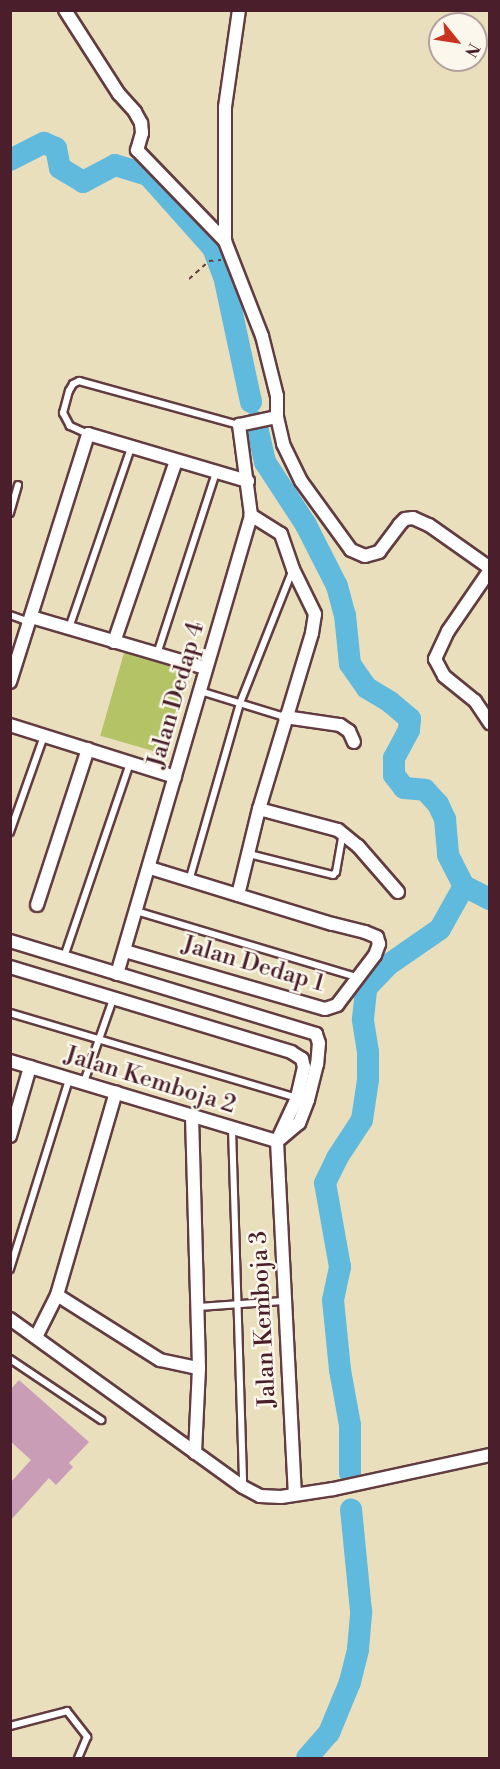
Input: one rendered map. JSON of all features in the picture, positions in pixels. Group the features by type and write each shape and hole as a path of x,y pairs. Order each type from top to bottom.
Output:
{"street":[{"path":"65,10 119,94 135,112 141,123 142,133 137,150 225,241"},
{"path":"239,10 225,107 225,241 262,336 277,396 277,417 283,444 301,481 351,550 365,556 379,552 399,525 405,519 413,518 429,525 489,569 448,631 435,659 444,676 475,701 489,723"},
{"path":"239,425 277,417"},
{"name":"Jalan Dedap 4","path":"117,974 150,868 205,668 251,515 239,425"},
{"path":"10,682 88,434 248,481"},
{"path":"114,642 176,461"},
{"path":"150,868 238,895 259,809 312,633 315,614 293,569 281,534 251,515"},
{"path":"30,619 69,628 205,668"},
{"path":"285,717 340,725 349,731 354,742"},
{"path":"10,724 175,777"},
{"path":"37,905 88,749"},
{"path":"259,809 333,828 343,833 398,892"},
{"name":"Jalan Dedap 1","path":"125,951 325,1009 337,1005 378,950 379,940 374,935 238,895"},
{"path":"10,940 316,1035 319,1042 317,1064 308,1100 299,1123 277,1141"},
{"path":"10,967 297,1055 304,1067 297,1098 277,1141"},
{"name":"Jalan Kemboja 2","path":"10,1061 277,1141"},
{"path":"10,1136 30,1067"},
{"path":"36,1337 57,1295 116,1092"},
{"path":"192,1116 200,1368 195,1452"},
{"name":"Jalan Kemboja 3","path":"277,1141 295,1494"},
{"path":"57,1295 160,1360 200,1368"},
{"path":"10,1319 243,1487 269,1498 333,1489 489,1455"}],"lane":[{"path":"88,434 70,426 63,413 69,392 73,384 79,381 239,425"},
{"path":"69,628 131,448"},
{"path":"157,654 216,472"},
{"path":"10,513 18,485"},
{"path":"189,881 240,703 293,569"},
{"path":"10,615 30,619"},
{"path":"199,691 285,717"},
{"path":"10,832 44,735"},
{"path":"64,957 130,763"},
{"path":"249,854 333,875 336,872 343,833"},
{"path":"136,911 357,977"},
{"path":"84,1082 114,998"},
{"path":"10,1013 297,1098"},
{"path":"10,1269 70,1078"},
{"path":"232,1129 243,1487"},
{"path":"198,1307 284,1301"},
{"path":"10,1359 101,1420"},
{"path":"10,1726 67,1712 87,1737 78,1758"}],"path":[{"path":"189,279 209,261 225,259"}],"green space":[{"path":"124,653 189,672 166,754 100,736"}],"building":[{"path":"19,1380 89,1442 69,1463 73,1467 56,1485 49,1478 10,1521 10,1483 31,1460 10,1441 10,1390"}],"waterway":[{"path":"10,160 44,143 56,148 60,168 83,182 115,165 148,175 213,248 224,276 251,402"},
{"path":"256,422 265,462 306,525 337,586 345,615 350,664 367,688 390,702 410,719 409,730 394,758 394,775 404,788 425,790 438,804 445,819 448,855 464,886 490,899"},
{"path":"350,1473 350,1425 340,1370 333,1300 340,1267 325,1183 337,1158 362,1120 368,1080 368,1052 363,1019 366,988 388,965 440,929 464,886"},
{"path":"307,1758 329,1733 350,1682 358,1649 361,1611 351,1509"}]}
